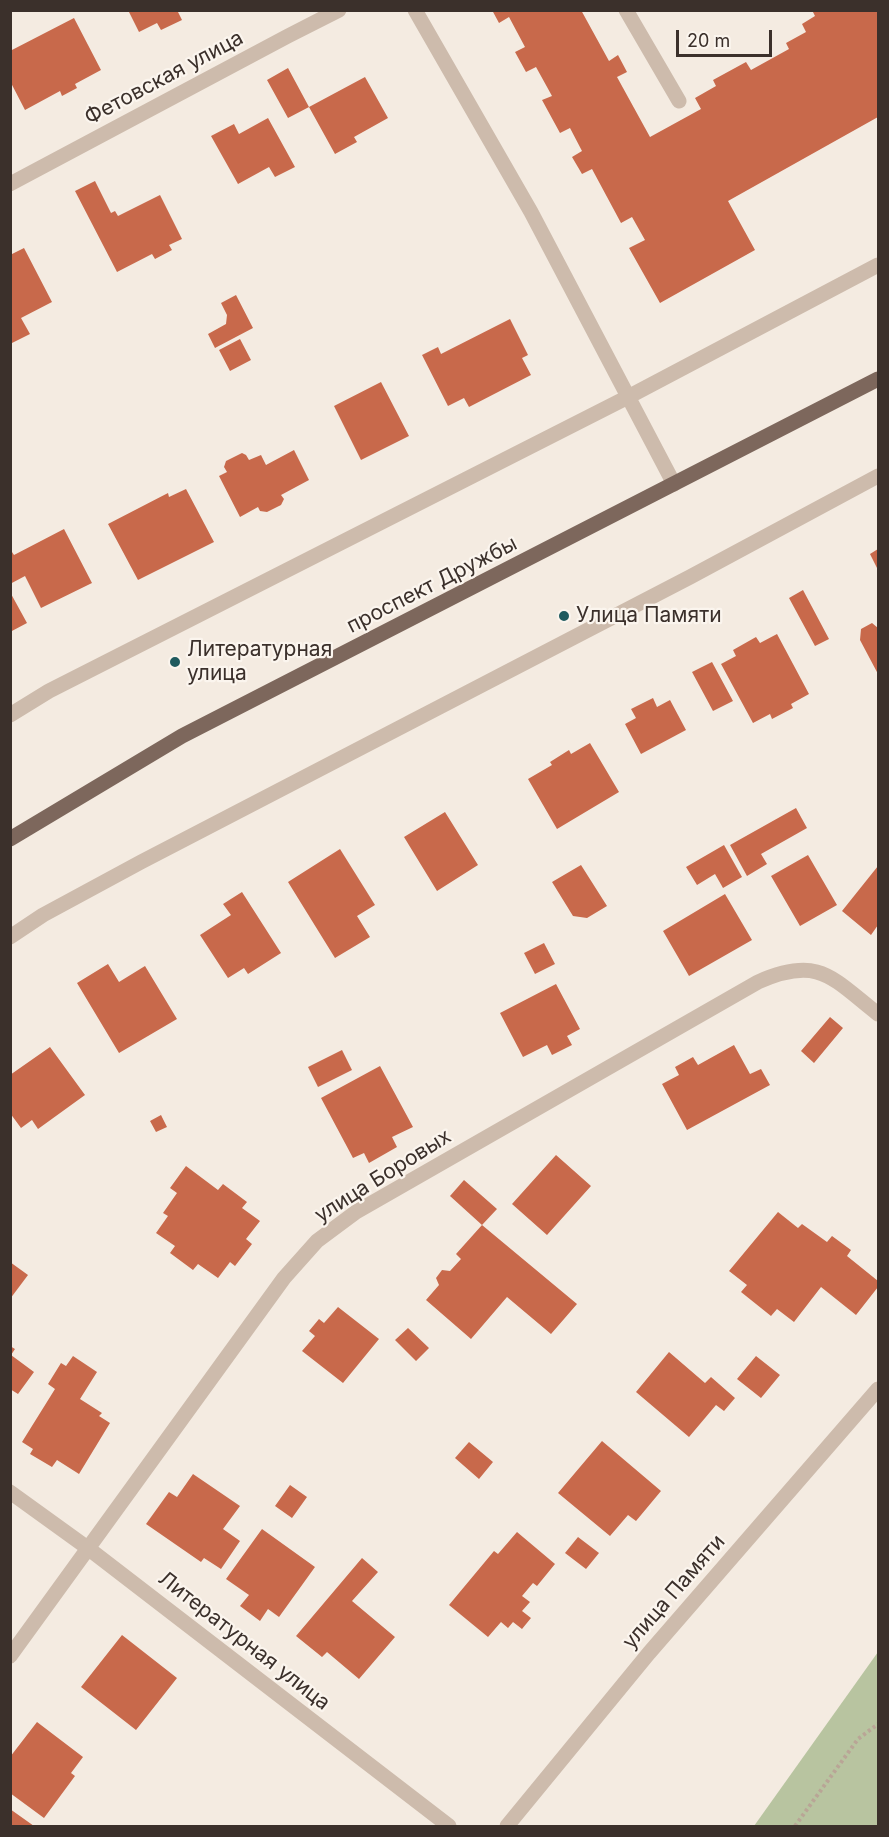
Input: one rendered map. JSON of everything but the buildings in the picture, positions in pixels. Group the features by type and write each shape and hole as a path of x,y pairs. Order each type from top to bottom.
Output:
{"main road":[{"name":"проспект Дружбы","path":"10,839 183,736 879,379"}],"street":[{"name":"Фетовская улица","path":"10,184 339,10"},
{"path":"415,10 531,212 674,484"},
{"path":"626,10 679,101"},
{"path":"10,715 49,691 628,397 879,265"},
{"path":"10,937 43,915 132,867 680,583 879,476"},
{"name":"улица Боровых","path":"10,1656 284,1278 317,1241 356,1212 758,982 777,974 797,970 822,972 879,1014"},
{"name":"улица Памяти","path":"507,1827 649,1653 879,1389"},
{"name":"Литературная улица","path":"10,1492 89,1548 449,1827"}],"path":[{"path":"795,1827 858,1739 879,1724"}],"green space":[{"path":"878,1652 878,1826 754,1826"}],"place":[{"name":"Улица Памяти","path":"564,616"},
{"name":"Литературная улица","path":"175,662"}]}
